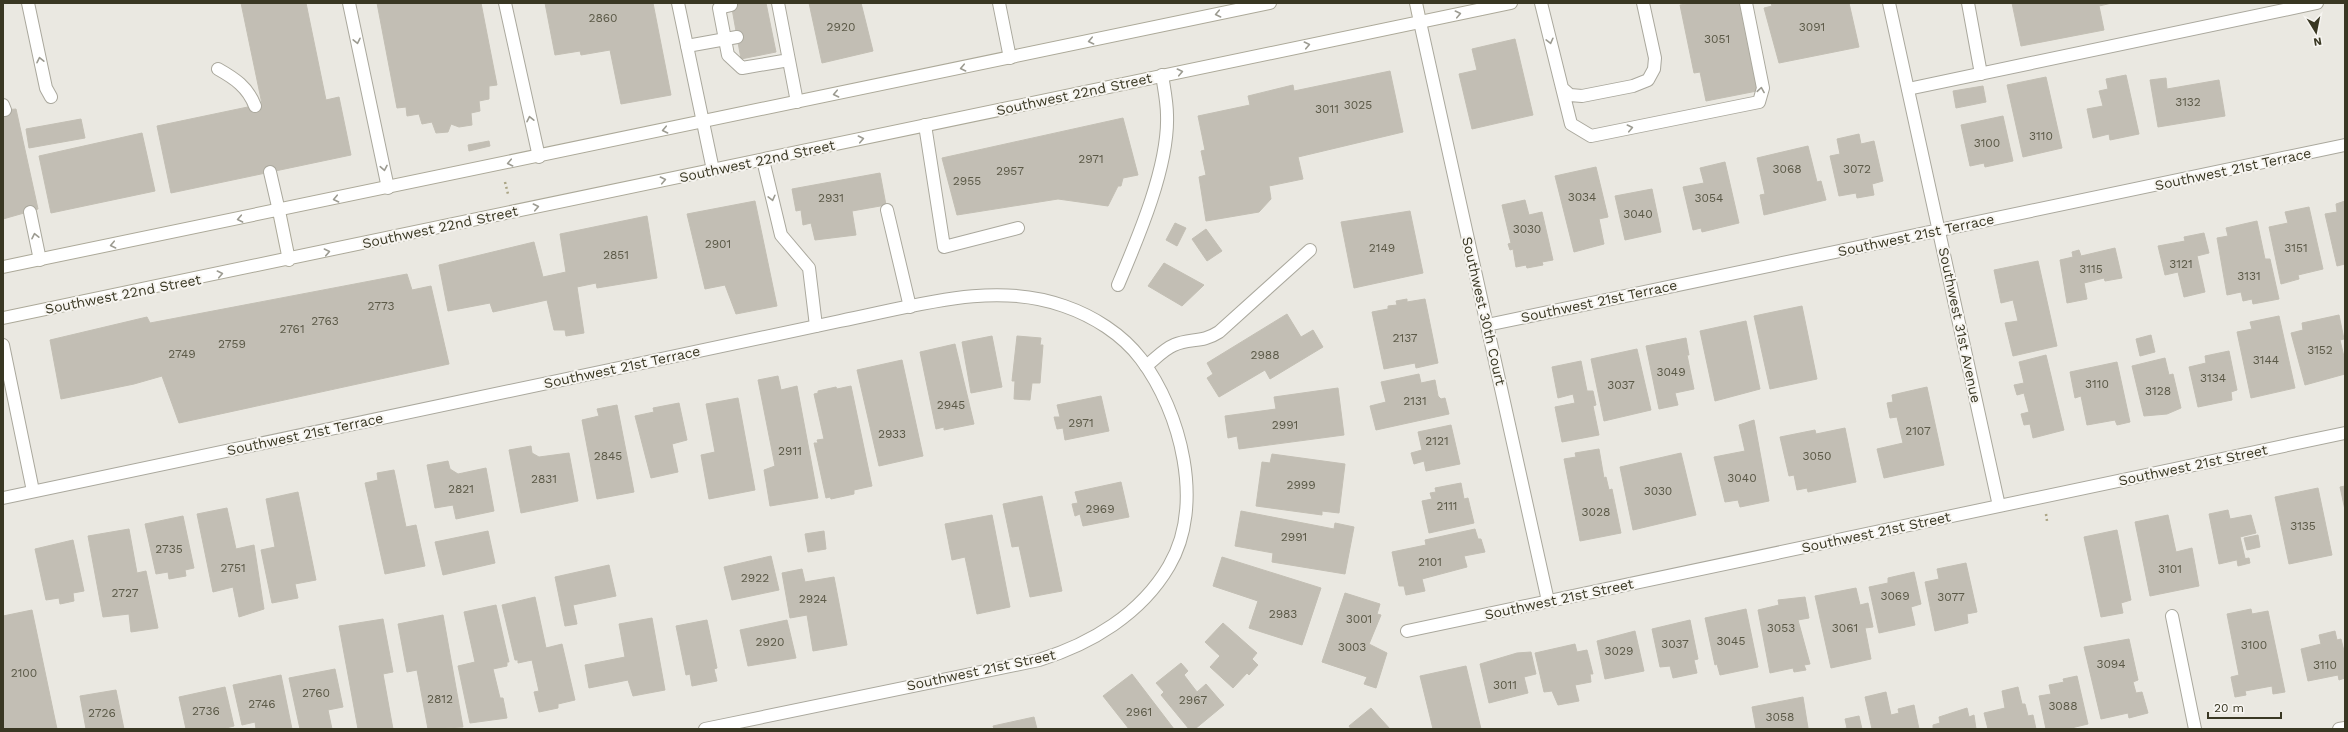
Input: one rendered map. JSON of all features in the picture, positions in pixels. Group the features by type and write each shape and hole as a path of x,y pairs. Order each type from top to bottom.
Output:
{"street":[{"path":"28,3 46,88 51,97"},
{"path":"349,3 388,188"},
{"path":"505,3 539,157"},
{"path":"678,3 713,170"},
{"path":"778,3 778,30 789,60 797,102"},
{"path":"999,3 1010,58"},
{"path":"3,268 1270,3"},
{"name":"Southwest 30th Court","path":"1416,3 1548,601"},
{"name":"Southwest 22nd Street","path":"3,318 289,260 1162,75 1511,3"},
{"path":"1541,3 1571,124 1591,136 1759,102 1763,88 1746,3"},
{"path":"1562,88 1570,95 1582,96 1634,86 1648,80 1654,70 1655,58 1643,3"},
{"name":"Southwest 31st Avenue","path":"1889,3 2000,506"},
{"path":"1968,3 1981,74"},
{"path":"1908,89 2317,3"},
{"path":"731,5 719,8 728,55 742,68 789,60"},
{"path":"687,46 737,37"},
{"path":"218,69 244,87 252,96 255,106"},
{"path":"1118,285 1143,224 1165,150 1167,116 1162,75"},
{"path":"925,125 944,247 1018,228"},
{"name":"Southwest 21st Terrace","path":"1487,325 2345,145"},
{"path":"763,160 781,234 809,268 816,326"},
{"path":"270,172 289,260"},
{"path":"887,210 910,307"},
{"path":"30,212 40,260"},
{"path":"1146,366 1172,345 1189,340 1208,339 1219,332 1310,250"},
{"name":"Southwest 21st Terrace","path":"3,498 816,326 910,307 980,295 1036,298 1060,304 1101,323 1122,339 1140,357 1163,396 1180,438"},
{"path":"3,345 8,388 33,491"},
{"name":"Southwest 21st Street","path":"1407,631 2345,433"},
{"name":"Southwest 21st Street","path":"705,729 1039,660 1066,652 1102,632 1137,605 1171,564 1180,541 1185,516 1186,491 1180,438"},
{"path":"2172,616 2195,729"},
{"path":"2339,729 2345,728"}],"path":[{"path":"505,182 509,198"}],"building":[{"path":"241,3 306,3 326,100 339,97 351,155 171,193 157,126 262,104"},
{"path":"377,3 481,3 497,85 489,86 489,99 479,101 480,111 471,113 472,125 459,127 451,124 448,132 436,133 432,122 422,124 419,114 407,116 406,107 397,108"},
{"path":"545,3 653,3 671,95 621,104 610,50 581,55 580,51 555,55"},
{"path":"731,3 766,3 776,52 741,59"},
{"path":"809,3 861,3 873,51 822,63"},
{"path":"1692,3 1739,3 1757,91 1706,101 1700,72 1694,73 1680,5"},
{"path":"1771,3 1849,3 1859,47 1779,63 1764,8 1772,6"},
{"path":"2012,3 2112,3 2099,6 2104,30 2021,46"},
{"path":"1515,39 1533,115 1472,129 1459,74 1477,70 1472,49"},
{"path":"1390,71 1403,132 1298,157 1303,179 1269,186 1271,199 1259,212 1206,221 1199,177 1206,175 1201,151 1205,150 1198,116 1250,105 1248,96 1293,85 1294,91"},
{"path":"2126,75 2139,134 2110,140 2109,134 2093,138 2087,109 2103,106 2099,91 2108,89 2106,79"},
{"path":"2046,77 2062,148 2023,157 2007,85"},
{"path":"2166,78 2167,89 2219,80 2225,116 2158,127 2150,80"},
{"path":"1983,86 1986,102 1956,108 1953,91"},
{"path":"16,109 38,209 3,219 3,110"},
{"path":"2003,116 2013,161 1985,167 1984,163 1970,166 1961,125"},
{"path":"1123,118 1138,175 1123,178 1121,186 1118,186 1108,206 1058,199 957,215 942,158"},
{"path":"81,119 85,138 29,148 26,129"},
{"path":"142,133 155,191 51,213 39,156"},
{"path":"1859,134 1861,144 1874,141 1883,181 1872,184 1874,195 1857,198 1856,193 1839,196 1830,156 1840,154 1837,139"},
{"path":"489,141 490,146 469,151 468,145"},
{"path":"1808,146 1817,182 1821,181 1826,200 1764,215 1760,195 1765,194 1757,158"},
{"path":"1725,162 1739,223 1702,232 1701,228 1693,230 1683,187 1704,183 1700,168"},
{"path":"1596,167 1608,217 1599,219 1604,244 1574,252 1555,176"},
{"path":"880,173 886,205 852,211 856,235 815,240 811,223 803,225 801,210 796,211 792,189"},
{"path":"1652,189 1661,232 1625,240 1615,196"},
{"path":"1525,200 1529,215 1542,212 1553,260 1542,262 1543,265 1527,268 1526,265 1516,267 1513,249 1510,250 1508,244 1511,243 1502,205"},
{"path":"755,201 777,306 736,314 725,285 705,289 687,214"},
{"path":"2345,201 2345,264 2337,266 2325,214 2337,212 2336,204"},
{"path":"2309,207 2323,269 2298,275 2299,279 2281,284 2269,227 2288,223 2285,212"},
{"path":"1410,211 1423,273 1354,288 1341,222"},
{"path":"647,216 657,278 597,288 596,283 577,287 584,333 566,336 565,330 554,330 547,300 493,312 490,303 448,311 439,265 534,242 543,277 566,272 560,234"},
{"path":"2257,221 2265,259 2270,259 2279,299 2253,304 2252,299 2243,301 2241,292 2227,295 2217,238 2228,236 2226,228"},
{"path":"1175,223 1186,228 1177,246 1166,240"},
{"path":"1206,229 1222,251 1207,261 1192,239"},
{"path":"2204,233 2209,253 2197,256 2205,292 2184,297 2178,272 2165,275 2158,246 2185,241 2184,237"},
{"path":"2115,248 2122,278 2105,281 2104,278 2084,283 2087,299 2067,303 2060,260 2073,257 2072,252 2079,250 2081,256"},
{"path":"2038,261 2057,346 2013,356 2005,323 2018,321 2013,300 2001,303 1994,270"},
{"path":"1164,263 1204,285 1182,306 1148,286"},
{"path":"407,274 412,290 431,286 449,364 179,423 162,376 134,384 61,399 50,340 147,317 150,323"},
{"path":"1407,299 1407,302 1425,299 1438,363 1416,368 1415,363 1384,369 1372,312 1388,309 1388,306 1397,305 1396,301"},
{"path":"1802,306 1817,379 1770,389 1754,316"},
{"path":"1287,314 1301,337 1313,330 1323,347 1270,379 1265,370 1219,397 1207,378 1213,374 1207,363"},
{"path":"2339,315 2344,339 2340,340 2345,361 2345,374 2305,385 2291,333 2303,330 2302,323"},
{"path":"2279,316 2295,388 2251,398 2237,332 2252,329 2250,322"},
{"path":"1746,321 1760,389 1715,401 1700,331"},
{"path":"2151,335 2155,352 2140,356 2136,339"},
{"path":"992,336 1002,387 971,393 962,342"},
{"path":"1017,336 1041,338 1040,345 1043,345 1040,383 1032,383 1030,400 1014,399 1015,381 1012,381"},
{"path":"1686,338 1689,355 1687,355 1694,389 1675,393 1678,405 1659,409 1646,346"},
{"path":"955,344 974,424 944,430 944,427 936,429 920,352"},
{"path":"1637,349 1651,410 1604,421 1591,359"},
{"path":"2229,351 2237,390 2231,392 2232,400 2198,407 2189,367 2206,363 2205,356"},
{"path":"2046,355 2064,430 2033,438 2030,424 2024,425 2021,414 2029,412 2024,393 2017,395 2014,385 2024,383 2019,362"},
{"path":"2165,358 2169,375 2173,374 2181,408 2167,414 2144,416 2132,366"},
{"path":"902,360 923,456 879,466 857,370"},
{"path":"1581,361 1587,391 1593,391 1596,405 1593,406 1599,435 1562,442 1555,407 1575,403 1573,394 1558,398 1552,367"},
{"path":"2117,362 2130,422 2117,425 2115,420 2087,425 2081,396 2075,398 2070,372"},
{"path":"1419,374 1421,383 1435,380 1438,396 1441,399 1445,398 1449,414 1376,430 1370,406 1386,402 1381,382"},
{"path":"778,376 781,390 797,386 818,498 770,506 764,470 775,466 758,380"},
{"path":"851,386 872,486 854,490 854,494 831,499 830,497 826,498 814,443 818,443 817,440 824,439 814,394 818,393 818,391 836,387 837,389"},
{"path":"1927,387 1944,465 1884,478 1877,449 1903,443 1897,417 1890,418 1887,403 1893,402 1892,395"},
{"path":"1338,388 1344,435 1239,449 1237,436 1228,438 1225,416 1276,409 1274,397"},
{"path":"1101,396 1109,431 1065,440 1063,428 1057,429 1054,417 1060,417 1057,405"},
{"path":"738,398 755,490 709,499 701,455 715,452 706,404"},
{"path":"679,403 687,440 672,444 678,472 651,478 635,416 654,412 653,408"},
{"path":"617,405 634,492 597,499 582,420 599,416 597,409"},
{"path":"1754,420 1769,501 1740,507 1738,500 1725,502 1714,457 1745,451 1739,425"},
{"path":"1451,425 1460,464 1426,471 1424,461 1414,464 1411,453 1422,450 1418,432"},
{"path":"1845,428 1856,482 1808,492 1807,488 1797,490 1794,475 1789,476 1780,437 1815,430 1816,434"},
{"path":"531,446 532,453 539,457 569,453 578,501 521,513 509,450"},
{"path":"1599,449 1604,478 1606,477 1609,490 1612,489 1621,533 1580,541 1564,459 1576,457 1575,453"},
{"path":"1681,453 1696,515 1633,530 1620,467"},
{"path":"1272,454 1345,464 1339,513 1322,511 1322,515 1256,506 1262,462 1270,463"},
{"path":"448,461 450,469 458,474 486,468 494,511 456,519 453,505 435,508 427,465"},
{"path":"394,470 406,527 416,525 425,566 385,574 365,483 378,480 377,473"},
{"path":"1121,482 1129,517 1083,526 1080,514 1075,516 1072,504 1078,503 1075,492"},
{"path":"1461,483 1464,499 1468,498 1474,523 1429,533 1422,501 1432,499 1430,493 1436,492 1435,488"},
{"path":"2345,486 2345,510 2340,487"},
{"path":"2318,488 2332,555 2289,564 2275,497"},
{"path":"298,492 316,580 295,584 298,598 272,603 261,550 275,547 266,499"},
{"path":"1042,496 1062,591 1030,597 1019,546 1012,547 1003,504"},
{"path":"227,508 236,549 254,545 264,609 239,617 233,587 213,592 197,514"},
{"path":"2228,510 2230,519 2251,515 2256,533 2240,537 2245,558 2219,564 2209,514"},
{"path":"1241,511 1334,529 1335,523 1354,527 1345,574 1272,562 1273,553 1235,546"},
{"path":"992,515 1010,607 977,614 965,557 952,560 945,524"},
{"path":"2168,515 2176,552 2192,548 2199,586 2150,596 2135,522"},
{"path":"183,516 194,568 185,570 186,576 169,579 168,572 156,574 145,524"},
{"path":"129,529 137,573 146,571 158,628 131,632 129,614 103,617 88,536"},
{"path":"1475,529 1478,539 1481,539 1485,552 1464,556 1467,567 1422,579 1425,591 1406,595 1404,586 1399,586 1392,552 1426,545 1425,540"},
{"path":"2117,530 2131,600 2121,603 2123,613 2101,617 2084,537"},
{"path":"488,531 495,563 443,575 435,542"},
{"path":"824,531 826,549 808,552 805,534"},
{"path":"2258,535 2260,547 2247,550 2244,538"},
{"path":"73,540 84,591 73,593 74,601 60,604 59,598 46,600 35,549"},
{"path":"771,556 779,590 732,600 724,567"},
{"path":"1222,557 1321,588 1302,645 1249,628 1258,601 1213,586"},
{"path":"2249,558 2250,563 2238,566 2237,560"},
{"path":"1966,563 1977,612 1967,614 1968,623 1935,631 1925,582 1939,579 1937,569"},
{"path":"609,565 616,596 573,605 577,624 565,626 555,577"},
{"path":"802,569 805,582 834,577 847,645 813,651 807,615 790,618 782,573"},
{"path":"1914,572 1921,604 1911,607 1915,625 1879,633 1869,587 1888,583 1888,578"},
{"path":"1856,588 1860,605 1868,603 1873,627 1865,628 1871,659 1831,668 1815,596"},
{"path":"1345,593 1380,604 1377,614 1381,615 1369,644 1387,653 1376,688 1364,684 1367,677 1322,662"},
{"path":"535,597 546,648 562,644 575,700 558,704 558,708 539,712 534,692 539,691 532,660 518,663 518,660 515,660 502,605"},
{"path":"1805,597 1809,618 1798,620 1810,664 1804,665 1806,670 1794,672 1793,668 1770,673 1758,610 1779,605 1778,600"},
{"path":"496,605 509,662 507,662 507,666 493,669 500,698 503,698 507,718 470,723 458,666 475,662 464,612"},
{"path":"1746,609 1758,667 1720,675 1717,664 1715,665 1705,618"},
{"path":"2251,609 2252,614 2268,611 2285,692 2273,694 2272,686 2245,691 2246,695 2235,697 2231,677 2239,675 2227,614"},
{"path":"32,610 57,729 3,729 3,616"},
{"path":"443,615 463,727 428,729 417,670 407,672 398,624"},
{"path":"652,618 665,690 633,696 628,680 589,688 585,665 625,657 619,624"},
{"path":"383,619 393,672 383,674 393,729 358,729 339,626"},
{"path":"707,620 717,668 714,669 717,681 692,686 690,674 686,675 676,626"},
{"path":"787,620 796,658 748,666 740,630"},
{"path":"1690,620 1698,659 1694,660 1697,673 1673,678 1670,666 1660,667 1652,629"},
{"path":"1223,623 1257,653 1252,659 1258,665 1249,675 1247,673 1233,688 1210,667 1220,656 1205,642"},
{"path":"1635,631 1644,671 1605,679 1597,641"},
{"path":"2335,631 2337,640 2341,639 2345,655 2345,678 2339,680 2338,675 2308,681 2301,649 2321,644 2319,635"},
{"path":"2129,639 2138,680 2133,682 2136,693 2142,692 2148,713 2129,718 2128,713 2101,719 2084,647"},
{"path":"1575,644 1577,652 1587,650 1593,674 1590,674 1591,682 1575,685 1579,701 1558,705 1552,691 1544,692 1535,653"},
{"path":"1531,652 1536,674 1524,677 1528,693 1489,703 1480,664 1517,653"},
{"path":"1181,663 1188,671 1184,675 1197,692 1206,684 1224,705 1195,729 1189,729 1161,695 1164,692 1156,683"},
{"path":"1466,666 1481,729 1433,729 1420,676"},
{"path":"335,669 343,707 328,710 332,729 300,729 289,678"},
{"path":"1132,674 1174,729 1129,729 1103,696"},
{"path":"281,675 292,729 256,729 255,722 242,725 233,685"},
{"path":"2077,676 2088,724 2067,729 2046,729 2039,696 2051,694 2049,685 2064,682 2063,679"},
{"path":"225,687 234,726 222,729 186,729 179,697"},
{"path":"2018,687 2022,704 2025,704 2028,716 2033,715 2036,729 1988,729 1984,713 2005,708 2002,691"},
{"path":"116,690 124,729 86,729 80,696"},
{"path":"1886,692 1891,715 1899,713 1898,709 1914,705 1919,729 1872,729 1865,697"},
{"path":"1803,697 1808,728 1756,729 1752,707"},
{"path":"1371,708 1390,729 1351,729 1349,726"},
{"path":"1967,708 1969,717 1974,715 1976,729 1933,729 1933,725 1940,723 1939,717"},
{"path":"1859,716 1862,729 1842,729 1847,728 1845,719"},
{"path":"1034,717 1037,729 994,729 993,726"}]}
